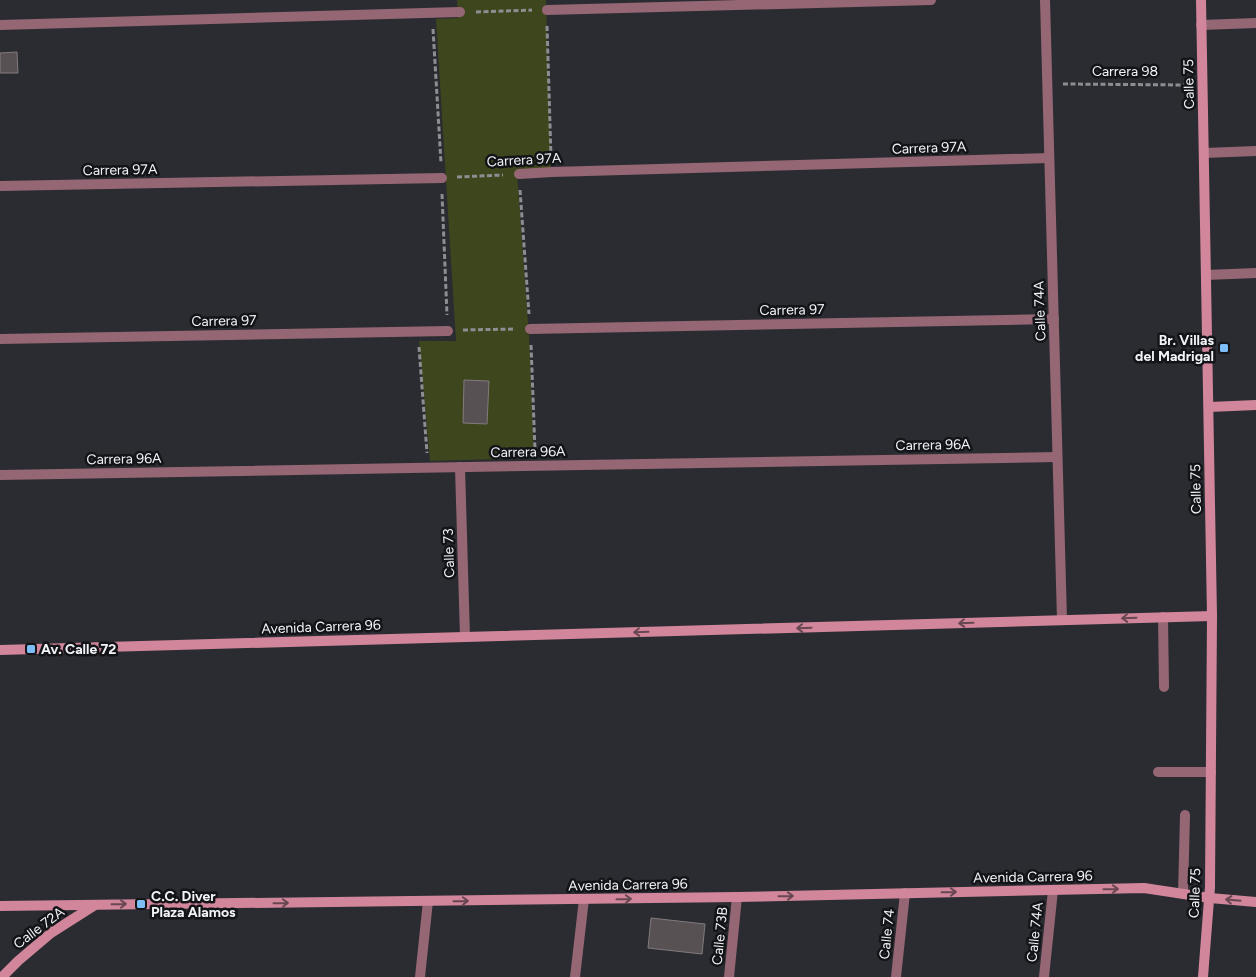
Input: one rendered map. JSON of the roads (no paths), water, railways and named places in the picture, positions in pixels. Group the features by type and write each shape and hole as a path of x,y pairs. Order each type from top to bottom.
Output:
{"main road":[{"name":"Calle 75","path":"1201,0 1212,616 1210,898 1203,977"},
{"path":"1209,406 1256,405"},
{"name":"Avenida Carrera 96","path":"0,650 1212,616"},
{"name":"Avenida Carrera 96","path":"0,906 738,897 1144,888 1210,898 1256,902"},
{"name":"Calle 72A","path":"2,977 51,933 96,905"}],"street":[{"path":"547,10 931,0"},
{"name":"Calle 74A","path":"1045,0 1062,620"},
{"path":"0,25 460,12"},
{"path":"1201,25 1256,23"},
{"path":"1204,152 1256,150"},
{"name":"Carrera 97A","path":"518,174 1049,158"},
{"name":"Carrera 97A","path":"0,186 442,178"},
{"path":"1206,275 1256,273"},
{"name":"Carrera 97","path":"530,329 1054,319"},
{"name":"Carrera 97","path":"0,339 448,331"},
{"name":"Carrera 96A","path":"0,475 1057,457"},
{"name":"Calle 73","path":"460,467 465,637"},
{"path":"1163,617 1164,687"},
{"path":"1158,772 1211,772"},
{"path":"1183,894 1185,815"},
{"name":"Calle 74A","path":"1044,977 1053,890"},
{"name":"Calle 74","path":"896,977 905,893"},
{"name":"Calle 73B","path":"729,977 738,897"},
{"path":"575,977 584,899"},
{"path":"420,977 428,901"}],"place":[{"name":"Br. Villas del Madrigal","path":"1224,348"},
{"name":"Av. Calle 72","path":"31,649"},
{"name":"C.C. Diver Plaza Alamos","path":"141,904"}]}
